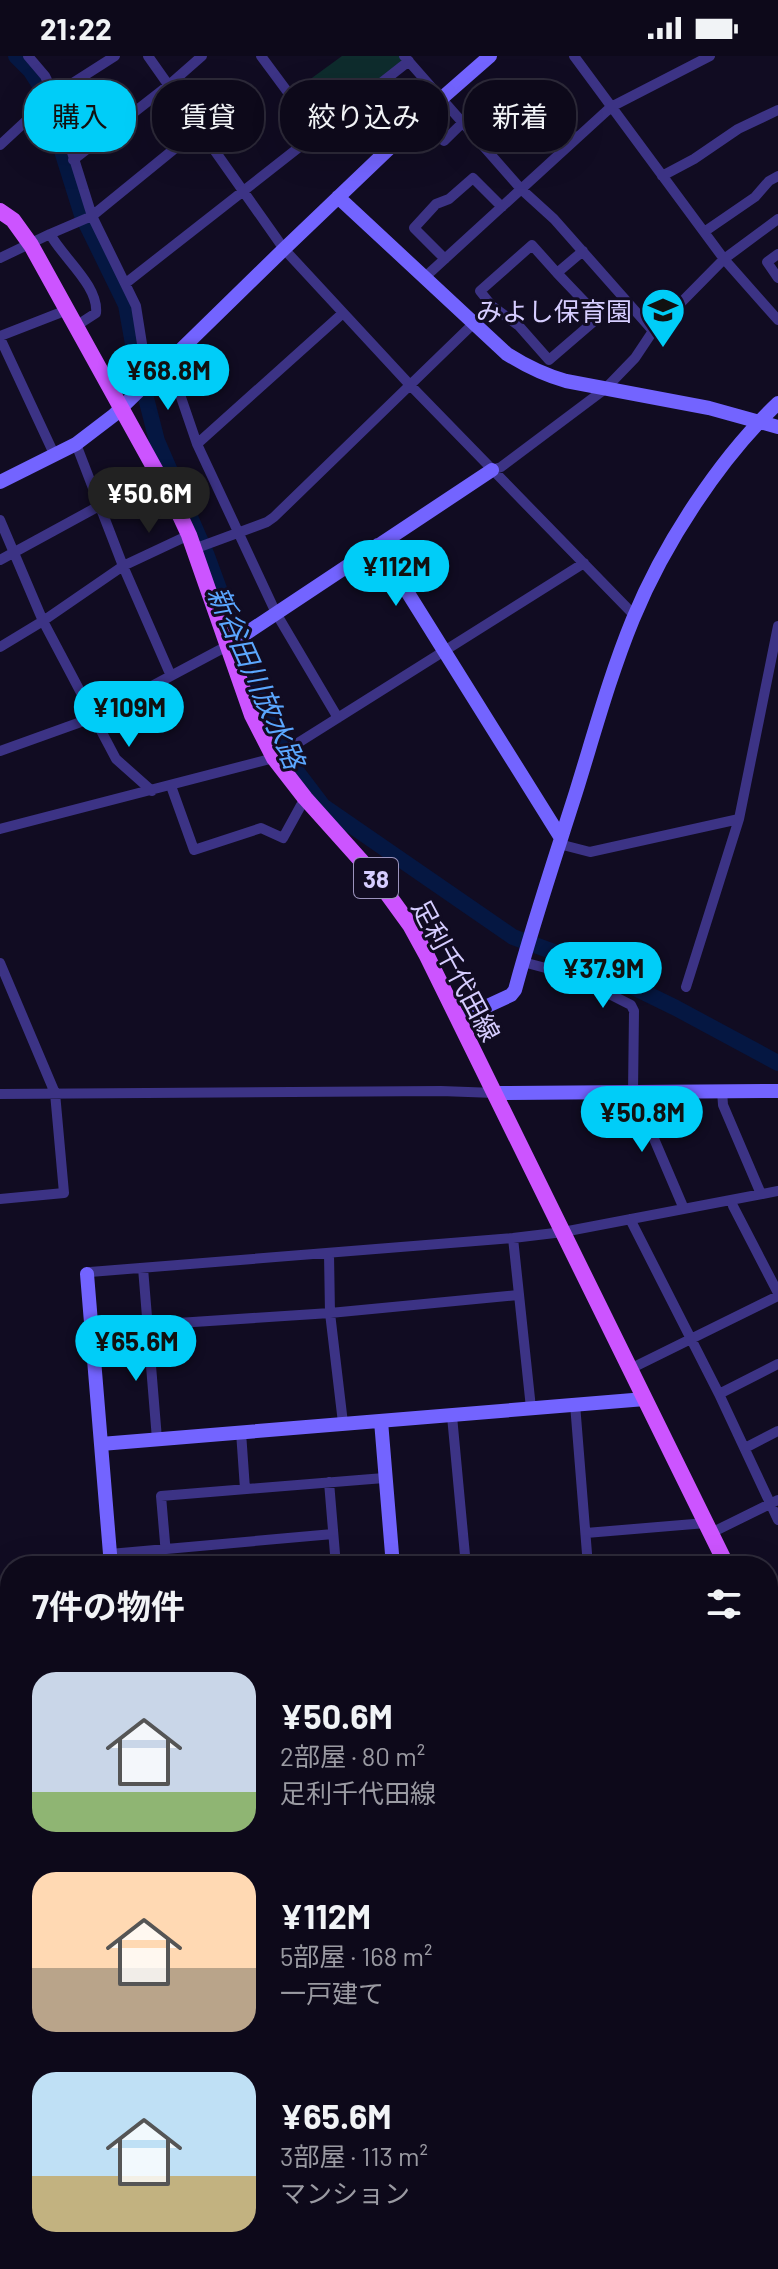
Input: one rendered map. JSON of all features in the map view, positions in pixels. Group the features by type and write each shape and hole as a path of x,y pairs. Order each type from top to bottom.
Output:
{"main road":[{"name":"足利千代田線","path":"0,211 13,220 31,245 176,507 235,641 252,715 274,758 373,874 410,925 722,1556"}],"street":[{"path":"28,56 47,80"},
{"path":"77,80 115,56"},
{"path":"148,56 165,80"},
{"path":"175,80 202,56"},
{"path":"261,56 280,82"},
{"path":"448,93 490,56"},
{"path":"574,56 724,259 778,320"},
{"path":"576,139 611,107 710,56"},
{"path":"382,80 407,59 426,80"},
{"path":"73,160 152,98"},
{"path":"448,105 521,189 554,219 653,331"},
{"path":"662,176 738,129 778,110"},
{"path":"0,145 24,122"},
{"path":"448,137 463,122"},
{"path":"71,152 91,216 136,306 149,380"},
{"path":"0,258 91,216 170,152"},
{"path":"217,152 284,249 410,385 634,615"},
{"path":"126,283 293,152"},
{"path":"0,482 76,444 121,408 385,152"},
{"path":"425,277 562,152"},
{"path":"704,232 755,197 778,176"},
{"path":"445,259 414,228 436,204 449,199 473,178 502,207"},
{"path":"338,197 507,354 526,366 547,376 709,408 778,427"},
{"path":"0,751 92,718 235,641 492,470 501,467 605,389 635,358 653,331 724,259 778,219"},
{"path":"50,234 90,289 97,309 96,313 76,326"},
{"path":"532,245 557,273 599,317 549,360 519,326 492,306 480,291 532,245"},
{"path":"557,273 583,251"},
{"path":"778,254 767,262 778,278"},
{"path":"55,456 0,337 67,310"},
{"path":"197,444 343,313"},
{"path":"0,647 123,566 194,544 214,542 267,522 474,323"},
{"path":"165,365 172,371 197,444 276,613 338,718"},
{"path":"459,1019 511,995 515,990 634,615 671,542 696,504 759,421 778,403"},
{"path":"76,444 123,566 171,676"},
{"path":"0,560 99,506"},
{"path":"0,520 43,621 92,718 116,759 152,791"},
{"path":"378,545 560,841 590,852 739,819"},
{"path":"0,829 274,758 584,563"},
{"path":"686,987 739,819 778,626"},
{"path":"171,786 194,850 261,828 283,838 305,798"},
{"path":"525,956 572,975 631,1005 634,1011 635,1092 684,1209"},
{"path":"0,963 55,1093 64,1193 0,1199"},
{"path":"722,1091 723,1105 761,1194"},
{"path":"0,1094 778,1091"},
{"path":"110,1556 87,1274 90,1272 513,1238 563,1232 778,1191"},
{"path":"630,1369 778,1295 732,1200"},
{"path":"630,1219 774,1502 778,1520"},
{"path":"513,1238 531,1408"},
{"path":"329,1254 330,1313 343,1423"},
{"path":"143,1268 157,1439"},
{"path":"148,1325 330,1313 518,1295"},
{"path":"719,1394 778,1364"},
{"path":"101,1444 645,1399"},
{"path":"575,1404 587,1556"},
{"path":"452,1416 465,1556"},
{"path":"381,1421 392,1556"},
{"path":"745,1448 778,1431"},
{"path":"241,1432 245,1489"},
{"path":"166,1556 161,1496 384,1478"},
{"path":"329,1482 335,1556"},
{"path":"586,1533 708,1528 774,1502"},
{"path":"130,1556 165,1549 333,1534"}],"green space":[{"path":"342,56 404,56 409,61 385,80 309,80"}],"waterway":[{"name":"新谷田川放水路","path":"16,56 43,90 82,215 126,305 157,441 207,556 266,717 288,760 323,806 513,937 584,963 778,1063"}],"place":[{"name":"みよし保育園","path":"663,349"}]}
